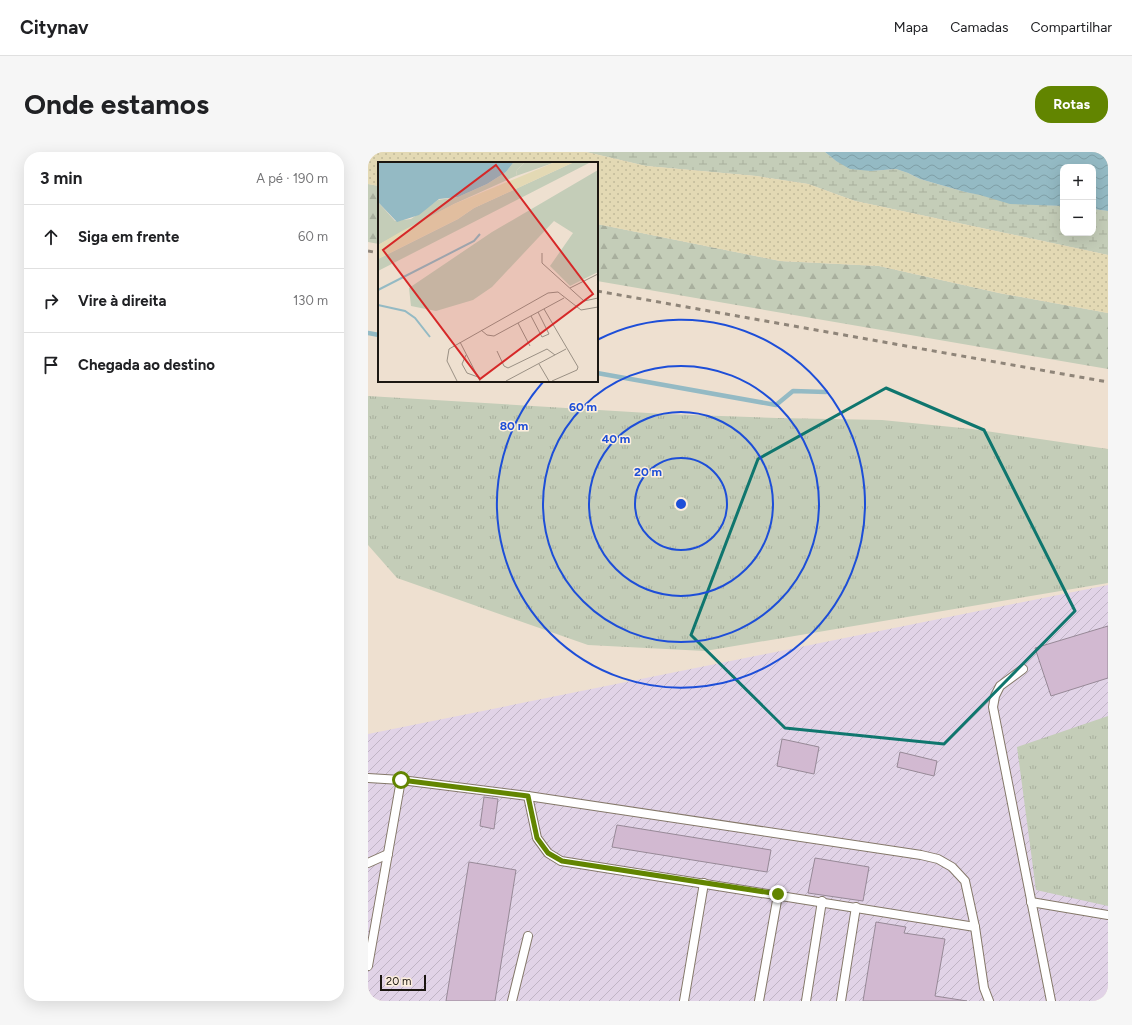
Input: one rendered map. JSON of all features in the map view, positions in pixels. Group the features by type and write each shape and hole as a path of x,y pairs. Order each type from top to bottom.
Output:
{"lane":[{"path":"1023,669 1000,686 995,696 993,707 1051,1001"},
{"path":"368,778 401,780 528,796 938,859 952,867 965,881 975,926 984,988 989,1001"},
{"path":"368,966 401,780"},
{"path":"528,796 537,838 548,853 562,861 975,926"},
{"path":"368,863 388,854"},
{"path":"684,1001 704,883"},
{"path":"759,1001 778,894"},
{"path":"806,1001 822,901"},
{"path":"1032,902 1108,915"},
{"path":"841,1001 856,907"},
{"path":"512,1001 528,936"}],"highlighted area":[{"path":"886,388 984,430 1075,611 944,744 785,728 691,635 758,459"}],"shaded area":[{"path":"1108,585 1108,1001 368,1001 368,734"}],"green space":[{"path":"586,152 825,152 836,161 871,171 896,169 920,179 965,192 1044,205 1060,206 1060,236 1096,236 1096,209 1108,211 1108,255 855,201 808,184 756,176 646,166"},
{"path":"368,184 378,186 378,244 368,242"},
{"path":"598,224 780,261 879,266 999,293 1108,313 1108,369 598,281"},
{"path":"368,396 665,414 882,420 972,429 1108,449 1108,583 705,651 588,645 397,578 368,545"},
{"path":"1108,716 1108,906 1036,890 1017,747"}],"sand":[{"path":"368,152 586,152 646,166 756,176 808,184 855,201 1108,255 1108,313 999,293 879,266 780,261 598,224 598,162 378,162 378,186 368,184"}],"water":[{"path":"825,152 1108,152 1108,211 1096,209 1096,164 1060,164 1060,206 1010,204 920,179 896,169 871,171 850,169 836,161"}],"building":[{"path":"1108,626 1108,678 1051,696 1035,648"},
{"path":"782,739 819,747 814,774 777,766"},
{"path":"900,752 937,761 934,776 897,767"},
{"path":"484,797 498,799 494,829 480,826"},
{"path":"617,825 771,850 767,872 612,847"},
{"path":"815,858 869,867 863,901 808,893"},
{"path":"469,862 516,870 495,1001 446,1001"},
{"path":"876,922 906,927 904,933 945,939 935,996 967,1001 863,1001"}],"waterway":[{"path":"368,333 378,335"},
{"path":"598,373 776,405 793,391 826,392"}],"railway":[{"path":"368,251 378,253"},
{"path":"598,291 1108,382"}],"route":[{"path":"401,780 528,796 537,838 548,853 562,861 778,894"}]}
